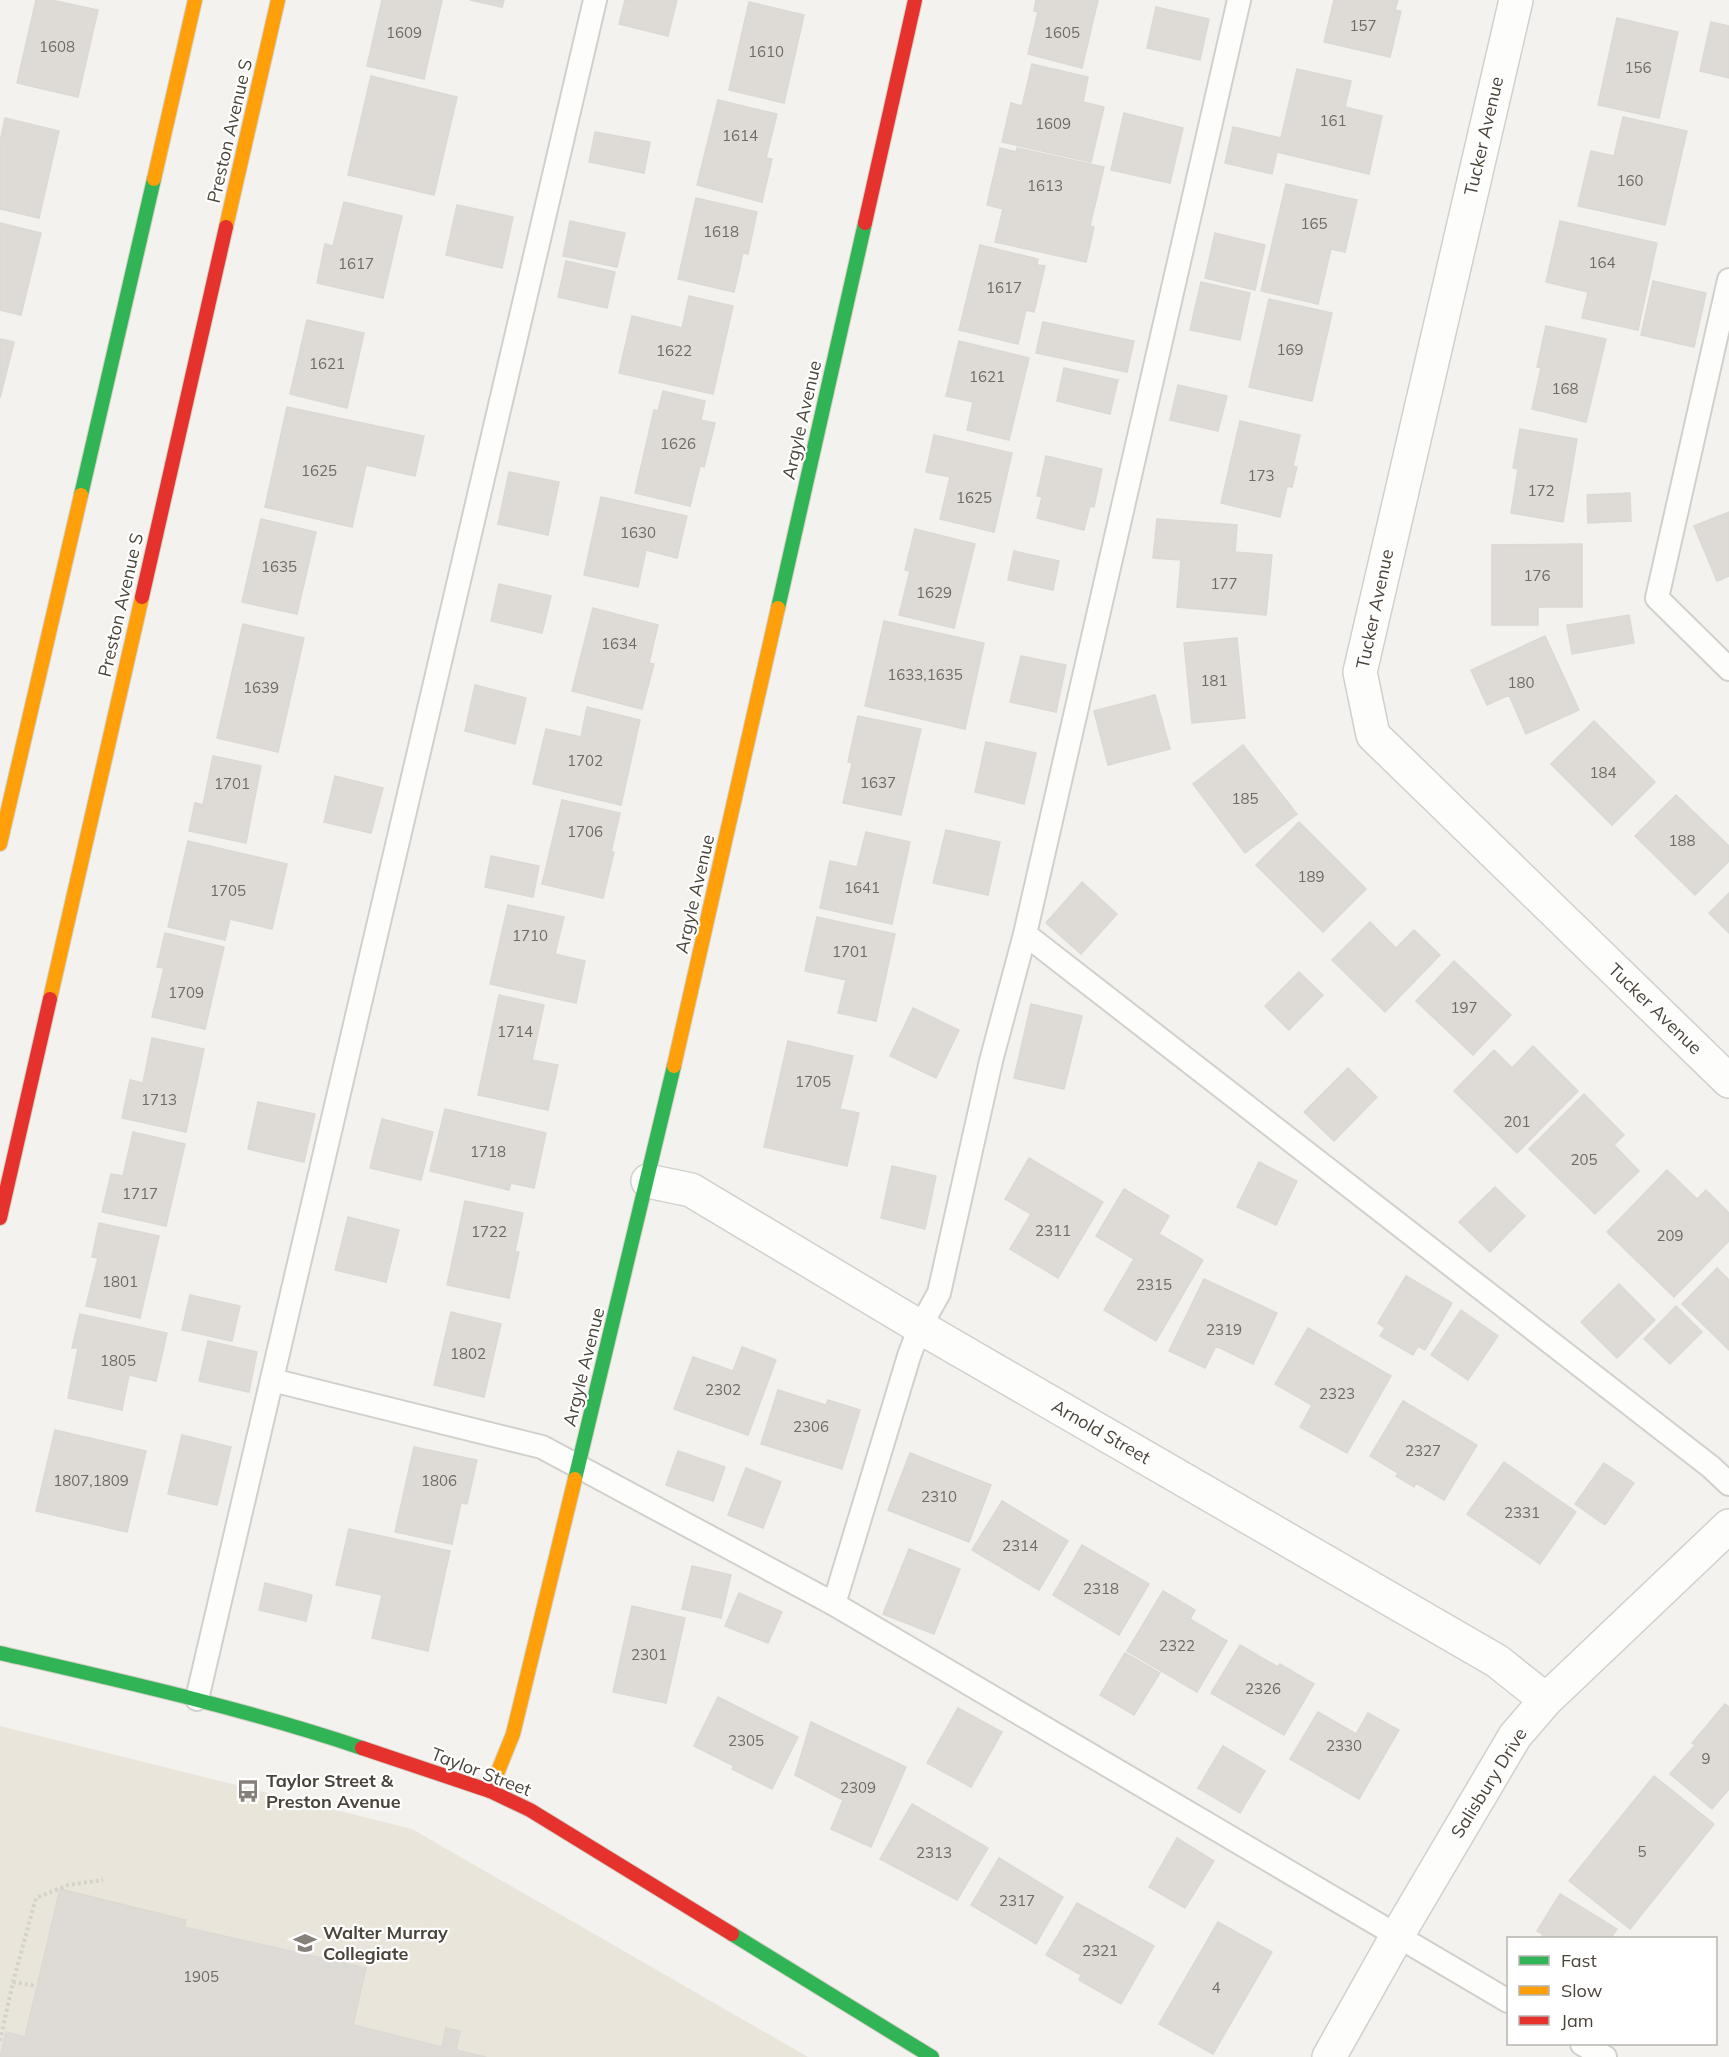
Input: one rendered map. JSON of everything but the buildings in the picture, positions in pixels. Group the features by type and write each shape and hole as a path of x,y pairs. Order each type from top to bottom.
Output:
{"main road":[{"path":"0,844 195,0"},
{"name":"Preston Avenue S","path":"0,1218 278,0"},
{"name":"Argyle Avenue","path":"490,1791 513,1734 648,1181 915,0"},
{"name":"Taylor Street","path":"0,1653 197,1699 297,1726 490,1791 530,1810 932,2057"}],"street":[{"name":"Tucker Avenue","path":"1516,0 1360,672 1372,735 1729,1081"},
{"name":"Arnold Street","path":"648,1181 691,1190 920,1327 1497,1661 1546,1700"},
{"name":"Salisbury Drive","path":"1329,2057 1397,1936 1515,1736 1546,1700 1729,1526"}],"lane":[{"path":"197,1699 595,0"},
{"path":"834,1604 909,1356 920,1327 939,1293 991,1062 1025,934 1239,0"},
{"path":"1729,279 1657,598 1729,669"},
{"path":"1025,934 1702,1460 1729,1484"},
{"path":"272,1380 542,1447 834,1604 1507,2000"},
{"path":"1585,2045 1605,2057"}],"path":[{"path":"0,2041 36,1898 68,1885 103,1880"},
{"path":"13,1982 36,1986"}],"shaded area":[{"name":"Walter Murray Collegiate","path":"0,1726 412,1829 808,2057 0,2057"}],"traffic: fast":[{"path":"81,495 154,179"},
{"path":"778,608 865,223"},
{"path":"575,1479 674,1066"},
{"path":"0,1653 227,1708 362,1748"},
{"path":"732,1934 932,2057"}],"traffic: slow":[{"path":"154,179 195,0"},
{"path":"226,227 278,0"},
{"path":"0,844 81,495"},
{"path":"50,999 142,597"},
{"path":"674,1066 778,608"},
{"path":"490,1791 513,1734 575,1479"}],"traffic: jam":[{"path":"865,223 915,0"},
{"path":"142,597 226,227"},
{"path":"0,1218 50,999"},
{"path":"362,1748 490,1791 530,1810 732,1934"}],"place":[{"name":"Taylor Street & Preston Avenue","path":"248,1791"},
{"name":"Walter Murray Collegiate","path":"305,1943"}]}
